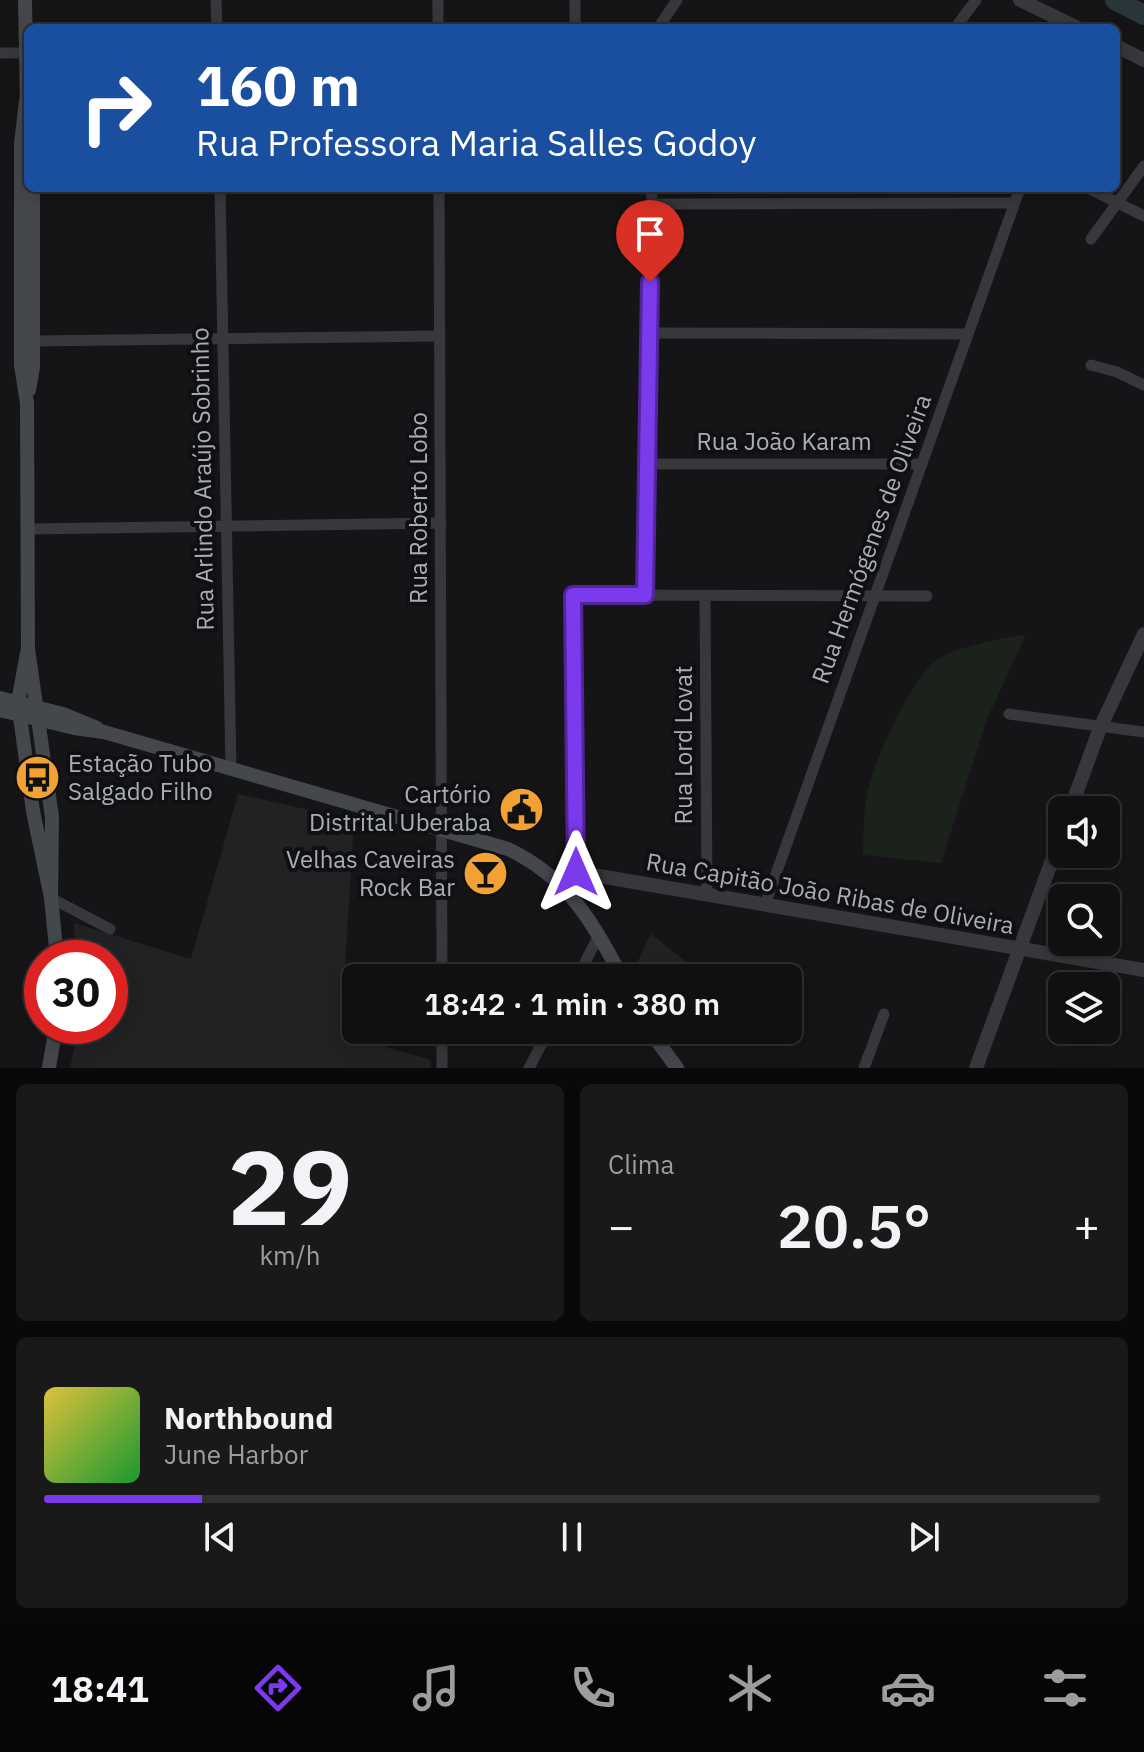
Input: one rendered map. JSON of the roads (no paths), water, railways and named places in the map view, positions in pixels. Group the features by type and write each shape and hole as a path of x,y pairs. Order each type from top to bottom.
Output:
{"main road":[{"path":"25,0 25,24"},
{"path":"24,124 21,143 21,365 27,403 28,649 19,709 55,940"},
{"path":"27,403 33,367 33,192"},
{"path":"28,649 52,817 51,898"},
{"path":"0,698 19,709"},
{"path":"0,710 19,709 38,713 494,844 522,856 566,889 599,935 615,964"},
{"path":"49,1068 53,1044"},
{"path":"659,1044 677,1068"}],"street":[{"path":"216,0 217,24"},
{"path":"438,0 438,24"},
{"path":"575,0 575,24"},
{"path":"661,24 677,0"},
{"path":"958,24 976,0"},
{"path":"1020,0 1069,24"},
{"path":"1120,48 1144,60"},
{"path":"0,53 24,53"},
{"path":"1091,239 1144,166"},
{"name":"Rua Arlindo Araújo Sobrinho","path":"220,192 231,768"},
{"name":"Rua Roberto Lobo","path":"439,192 442,964"},
{"path":"645,595 652,192"},
{"name":"Rua Hermógenes de Oliveira","path":"765,905 1018,192"},
{"path":"1096,192 1144,216"},
{"path":"651,204 1014,203"},
{"path":"649,333 968,334"},
{"path":"33,341 440,336"},
{"path":"1091,365 1112,370 1144,385"},
{"name":"Rua João Karam","path":"647,464 922,464"},
{"path":"28,529 441,523"},
{"path":"566,889 576,872 573,595 927,596"},
{"name":"Rua Lord Lovat","path":"705,596 707,895"},
{"path":"1075,796 1100,728 1144,634"},
{"path":"1009,714 1144,732"},
{"path":"976,1068 1049,868"},
{"name":"Rua Capitão João Ribas de Oliveira","path":"576,872 1144,970"},
{"path":"51,898 110,929"},
{"path":"584,964 599,935"},
{"path":"864,1068 884,1014"},
{"path":"442,1044 442,1068"},
{"path":"529,1068 542,1044"}],"waterway":[{"path":"1115,0 1144,15"}],"place":[{"name":"Estação Tubo Salgado Filho","path":"37,778"},
{"name":"Cartório Distrital Uberaba","path":"522,809"},
{"name":"Velhas Caveiras Rock Bar","path":"486,874"}]}
